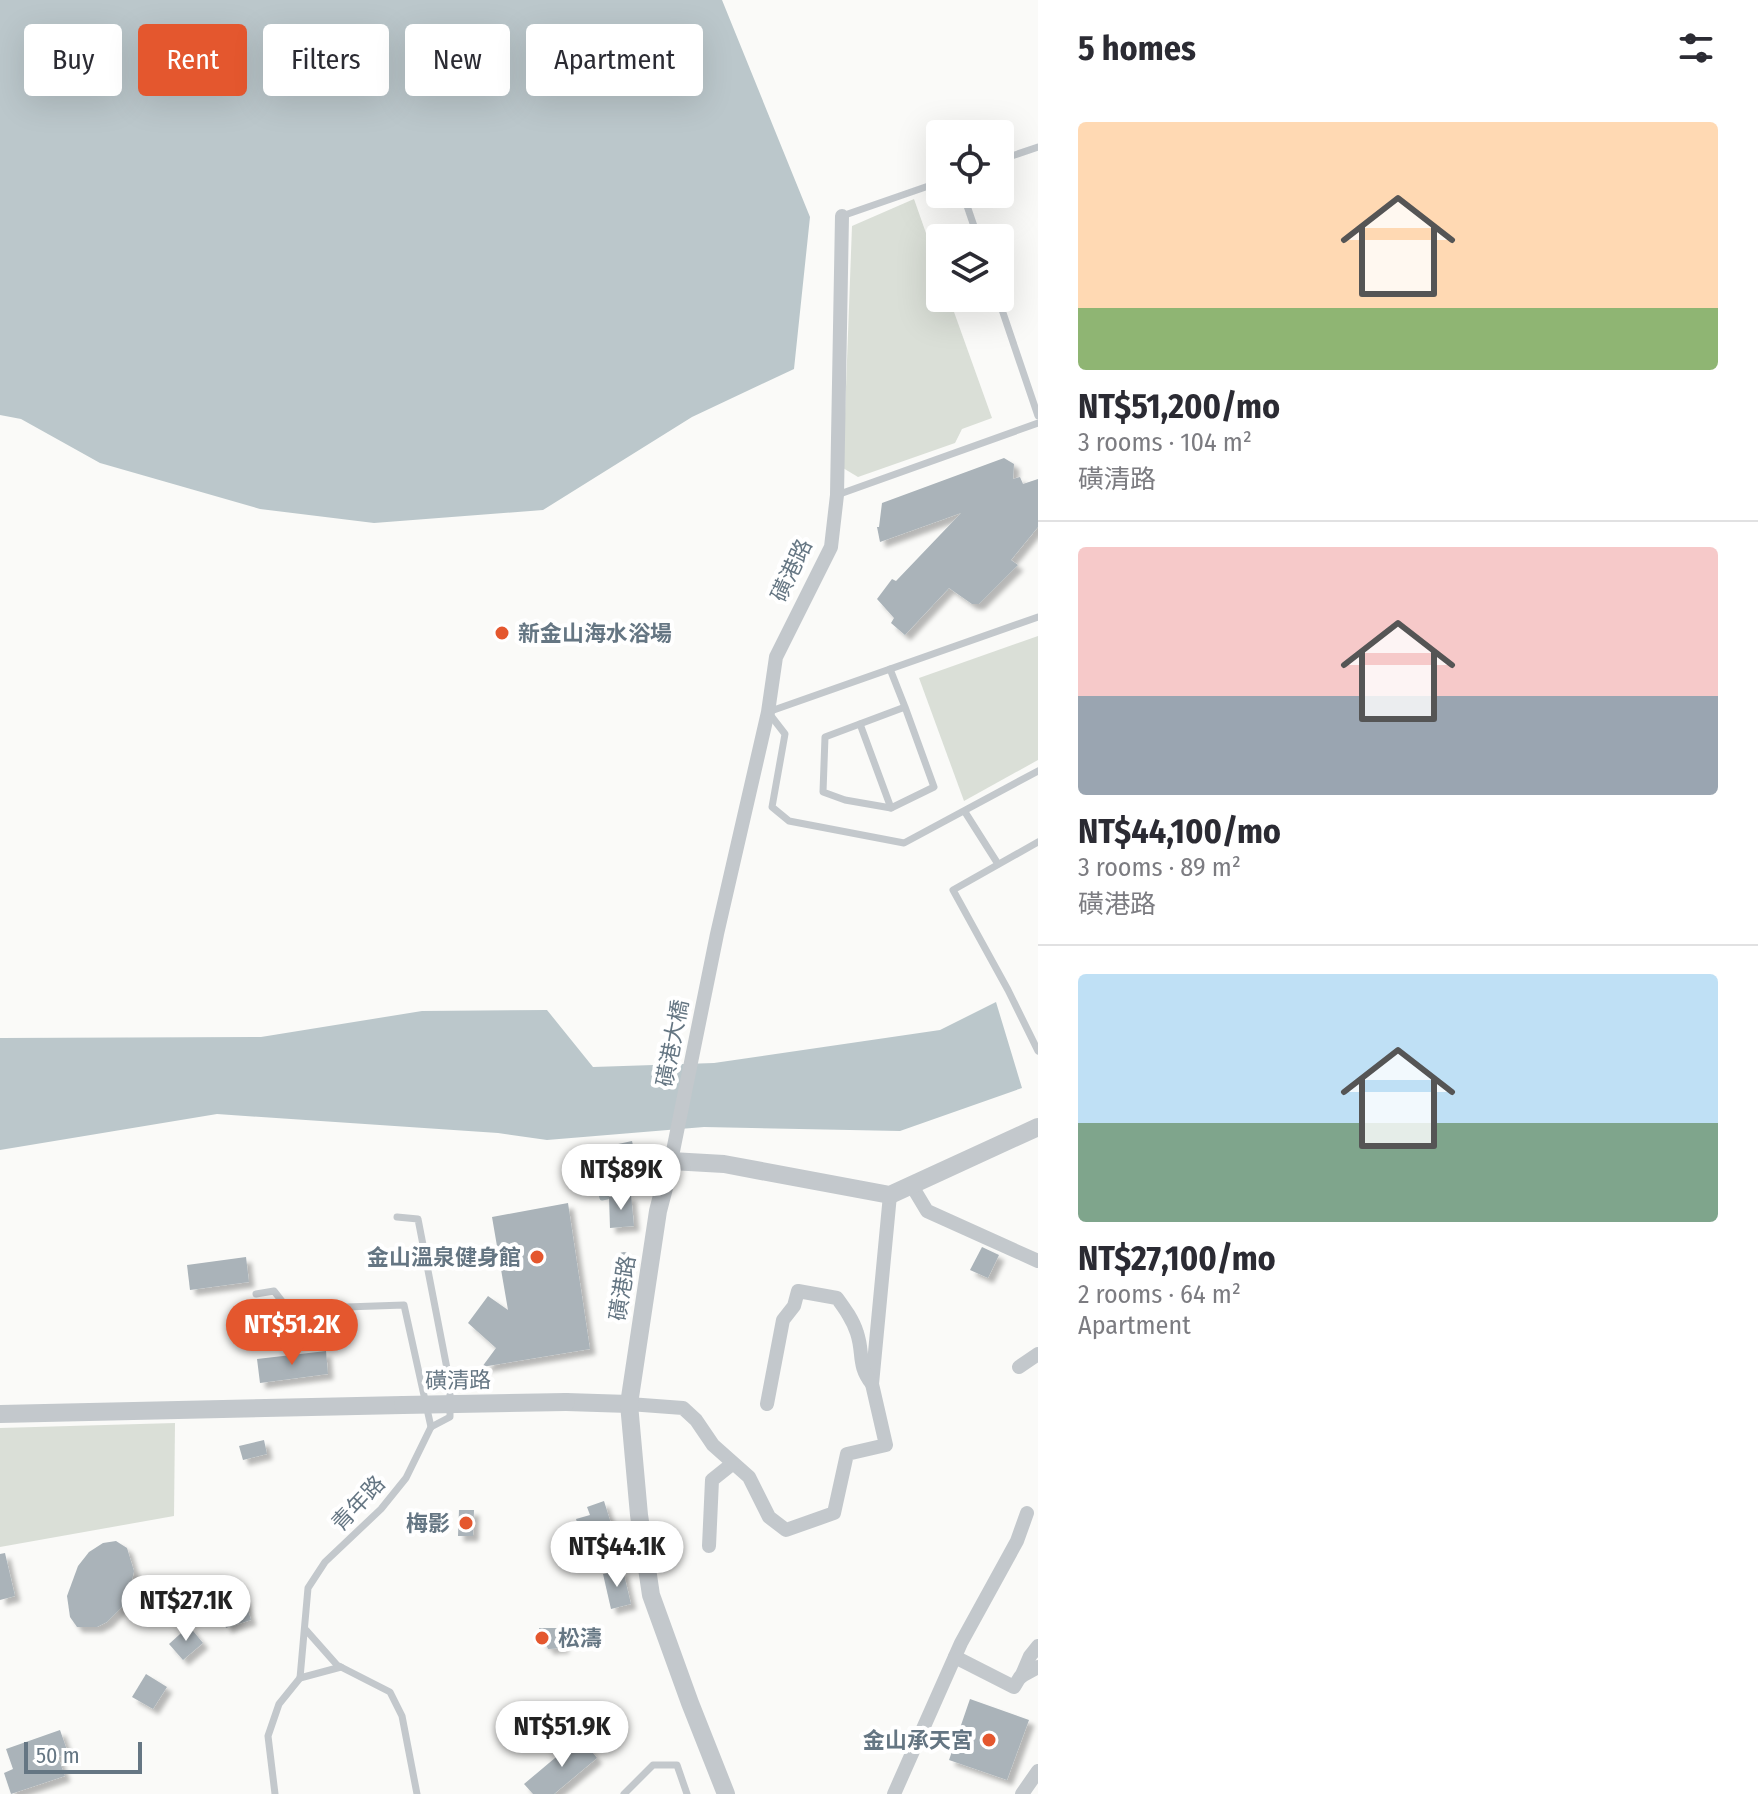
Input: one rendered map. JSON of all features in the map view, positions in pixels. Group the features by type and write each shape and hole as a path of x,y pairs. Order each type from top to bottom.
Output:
{"street":[{"name":"磺港路","path":"717,934 768,712 776,657 831,547 837,495 842,216"},
{"name":"磺港大橋","path":"671,1161 717,934"},
{"path":"671,1161 724,1164 890,1195 1038,1127"},
{"name":"磺港路","path":"671,1161 656,1226 629,1404 639,1515 651,1595 726,1794"},
{"path":"912,1186 927,1211 1038,1261"},
{"path":"629,1404 683,1408 732,1464 749,1477 769,1517 786,1530 834,1513 847,1454 886,1445 872,1384 890,1195"},
{"path":"767,1404 783,1320 794,1306 798,1291 837,1298 859,1337 862,1370 872,1384"},
{"path":"1019,1367 1038,1354"},
{"name":"磺清路","path":"0,1414 566,1402 629,1404"},
{"path":"709,1546 712,1480 732,1464"},
{"path":"894,1794 955,1657 1017,1541 1027,1513"},
{"path":"955,1657 1014,1687 1038,1646"},
{"path":"1020,1677 1038,1667"},
{"path":"1022,1794 1038,1771"}],"lane":[{"path":"1014,155 1038,147"},
{"path":"842,216 926,187"},
{"path":"1003,312 1038,416"},
{"path":"837,495 1038,423"},
{"path":"1038,617 768,712 785,734 772,807 789,821 904,843 1038,771"},
{"path":"890,669 905,707 934,787 891,808 845,800 823,792 825,737 905,707"},
{"path":"860,724 891,808"},
{"path":"965,812 998,864"},
{"path":"1038,842 953,890 1038,1051"},
{"name":"青年路","path":"300,1678 308,1588 325,1562 381,1509 406,1478 431,1427 450,1417 450,1384 418,1219 397,1217"},
{"path":"256,1294 274,1291 288,1309 404,1305 431,1427"},
{"path":"306,1630 341,1667 390,1692 402,1716 417,1794"},
{"path":"275,1794 268,1736 279,1704 300,1678 341,1667"},
{"path":"624,1794 653,1765 677,1765 687,1794"}],"shaded area":[{"path":"0,0 722,0 810,217 794,369 692,417 543,510 374,523 260,509 100,463 21,419 0,415"},
{"path":"914,199 926,233 926,312 954,312 992,418 962,429 955,443 858,477 843,468 852,226"},
{"path":"1038,636 1038,760 964,801 919,678"},
{"path":"996,1002 1022,1088 900,1131 704,1127 547,1140 498,1133 217,1114 0,1150 0,1038 261,1037 422,1011 547,1010 593,1067 714,1063 940,1030"},
{"path":"175,1423 174,1516 0,1547 0,1428"}],"building":[{"path":"1004,458 1014,464 1013,479 1020,477 1023,484 1038,479 1038,527 1011,560 1018,565 979,604 972,604 949,588 905,635 891,623 894,618 877,599 892,579 896,581 961,513 880,542 877,527 882,503"},
{"path":"632,1141 635,1154 612,1158 609,1146"},
{"path":"631,1195 634,1226 610,1228 609,1197"},
{"name":"金山溫泉健身館","path":"568,1203 590,1349 482,1367 496,1348 468,1323 488,1296 508,1310 492,1217"},
{"path":"982,1247 999,1255 988,1278 970,1270"},
{"path":"624,1252 631,1259 624,1266 617,1259"},
{"path":"246,1257 249,1282 190,1290 187,1265"},
{"path":"326,1351 328,1374 260,1383 257,1359"},
{"path":"264,1440 267,1454 243,1460 239,1446"},
{"path":"604,1501 614,1533 595,1539 592,1529 580,1532 576,1519 590,1515 587,1507"},
{"name":"梅影","path":"459,1510 474,1510 473,1536 458,1536"},
{"path":"116,1541 127,1548 134,1571 129,1594 107,1622 97,1627 77,1627 70,1617 67,1596 78,1566 89,1552 103,1543"},
{"path":"5,1553 15,1596 0,1600 0,1554"},
{"path":"623,1570 631,1604 611,1609 603,1574"},
{"path":"244,1597 251,1620 226,1628 219,1605"},
{"path":"189,1626 203,1643 183,1660 169,1644"},
{"name":"松濤","path":"539,1628 559,1628 564,1648 548,1649 546,1644 542,1644"},
{"path":"146,1674 167,1687 153,1709 132,1697"},
{"name":"金山承天宮","path":"970,1699 1029,1720 1007,1780 949,1760"},
{"path":"60,1730 68,1753 58,1757 65,1776 11,1794 4,1773 13,1769 6,1749"},
{"path":"580,1737 597,1758 554,1794 533,1794 524,1784"}],"waterway":[{"path":"590,1149 602,1198 607,1197"}],"place":[{"name":"新金山海水浴場","path":"502,633"},
{"name":"金山溫泉健身館","path":"537,1257"},
{"name":"梅影","path":"466,1523"},
{"name":"松濤","path":"542,1638"},
{"name":"金山承天宮","path":"989,1740"}]}
